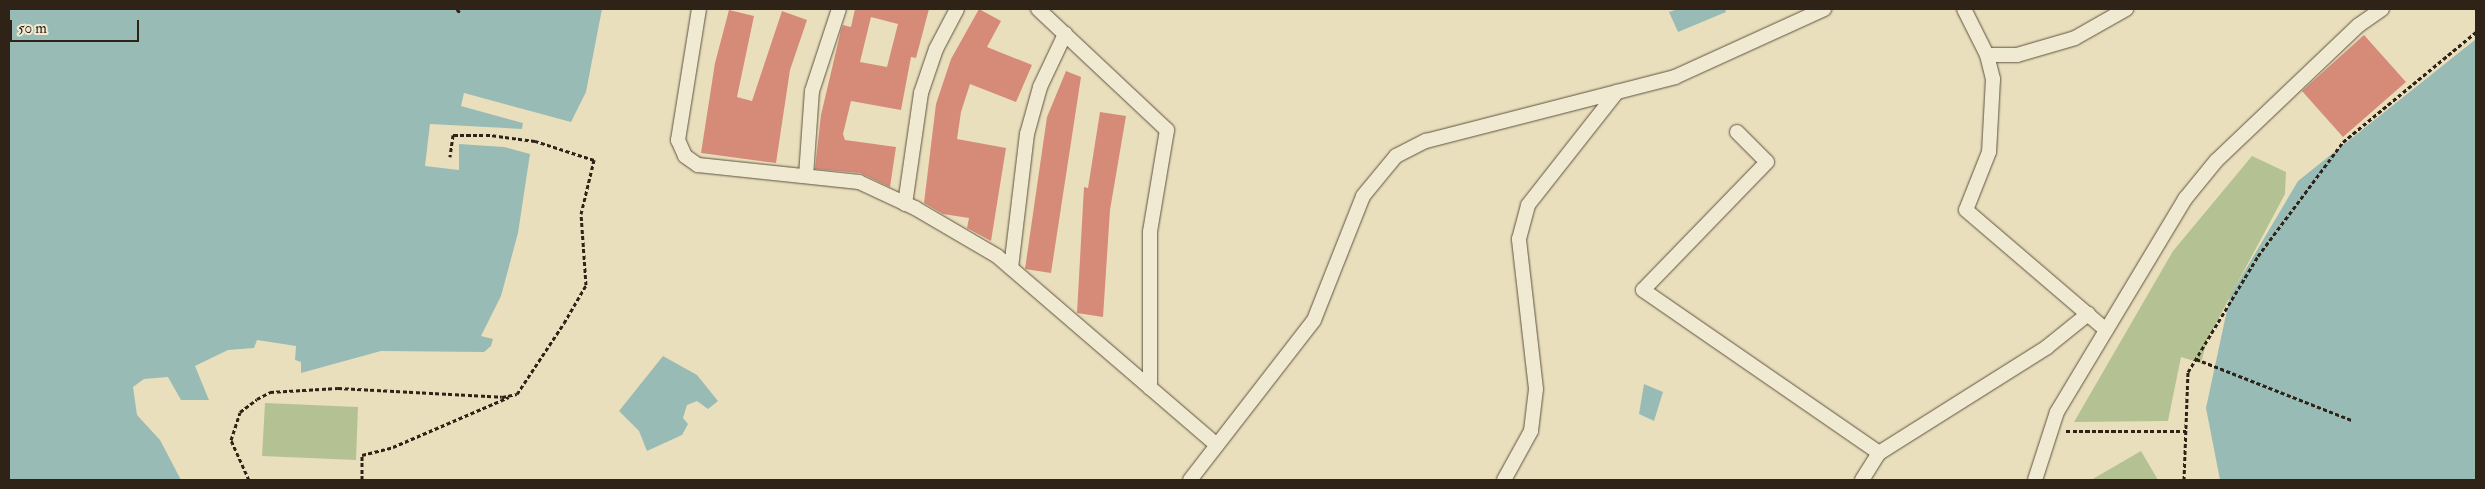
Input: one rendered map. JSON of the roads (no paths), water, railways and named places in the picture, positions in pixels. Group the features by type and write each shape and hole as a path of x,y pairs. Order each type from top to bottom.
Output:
{"street":[{"path":"699,9 678,140 685,156 698,165 860,182 905,204 997,256 1217,445"},
{"path":"806,176 812,91 839,9"},
{"path":"905,204 921,93 936,49 957,9"},
{"path":"1038,9 1167,130 1150,232 1150,388"},
{"path":"1190,480 1314,320 1363,196 1396,156 1426,141 1675,77 1824,9"},
{"path":"1964,9 1987,55 1993,79 1989,152 1966,210 2106,330"},
{"path":"1987,55 2017,55 2076,38 2126,9"},
{"path":"2035,480 2057,412 2185,199 2216,161 2359,25 2382,9"},
{"path":"1011,268 1027,134 1040,87 1065,34"},
{"path":"1504,480 1531,431 1536,389 1519,239 1528,205 1617,92"},
{"path":"1738,132 1767,162 1642,290 1879,453"},
{"path":"1862,480 1879,453 2039,352 2088,314"}],"water":[{"path":"9,9 602,9 586,92 571,122 464,93 461,106 523,123 522,129 430,124 425,166 459,170 459,144 504,147 530,154 518,233 501,296 481,336 493,339 491,346 484,352 381,351 301,373 301,362 295,360 296,346 257,340 254,348 228,350 195,366 209,400 181,400 168,377 144,379 133,387 137,415 160,440 181,480 9,480"},
{"path":"1678,9 1725,9 1726,12 1678,32 1669,12"},
{"path":"2476,39 2476,480 2220,480 2206,408 2230,296 2298,181"},
{"path":"663,356 697,375 718,401 708,409 697,401 687,405 683,418 688,424 682,435 647,451 639,431 619,411"},
{"path":"1644,384 1663,392 1654,421 1639,414"}]}
